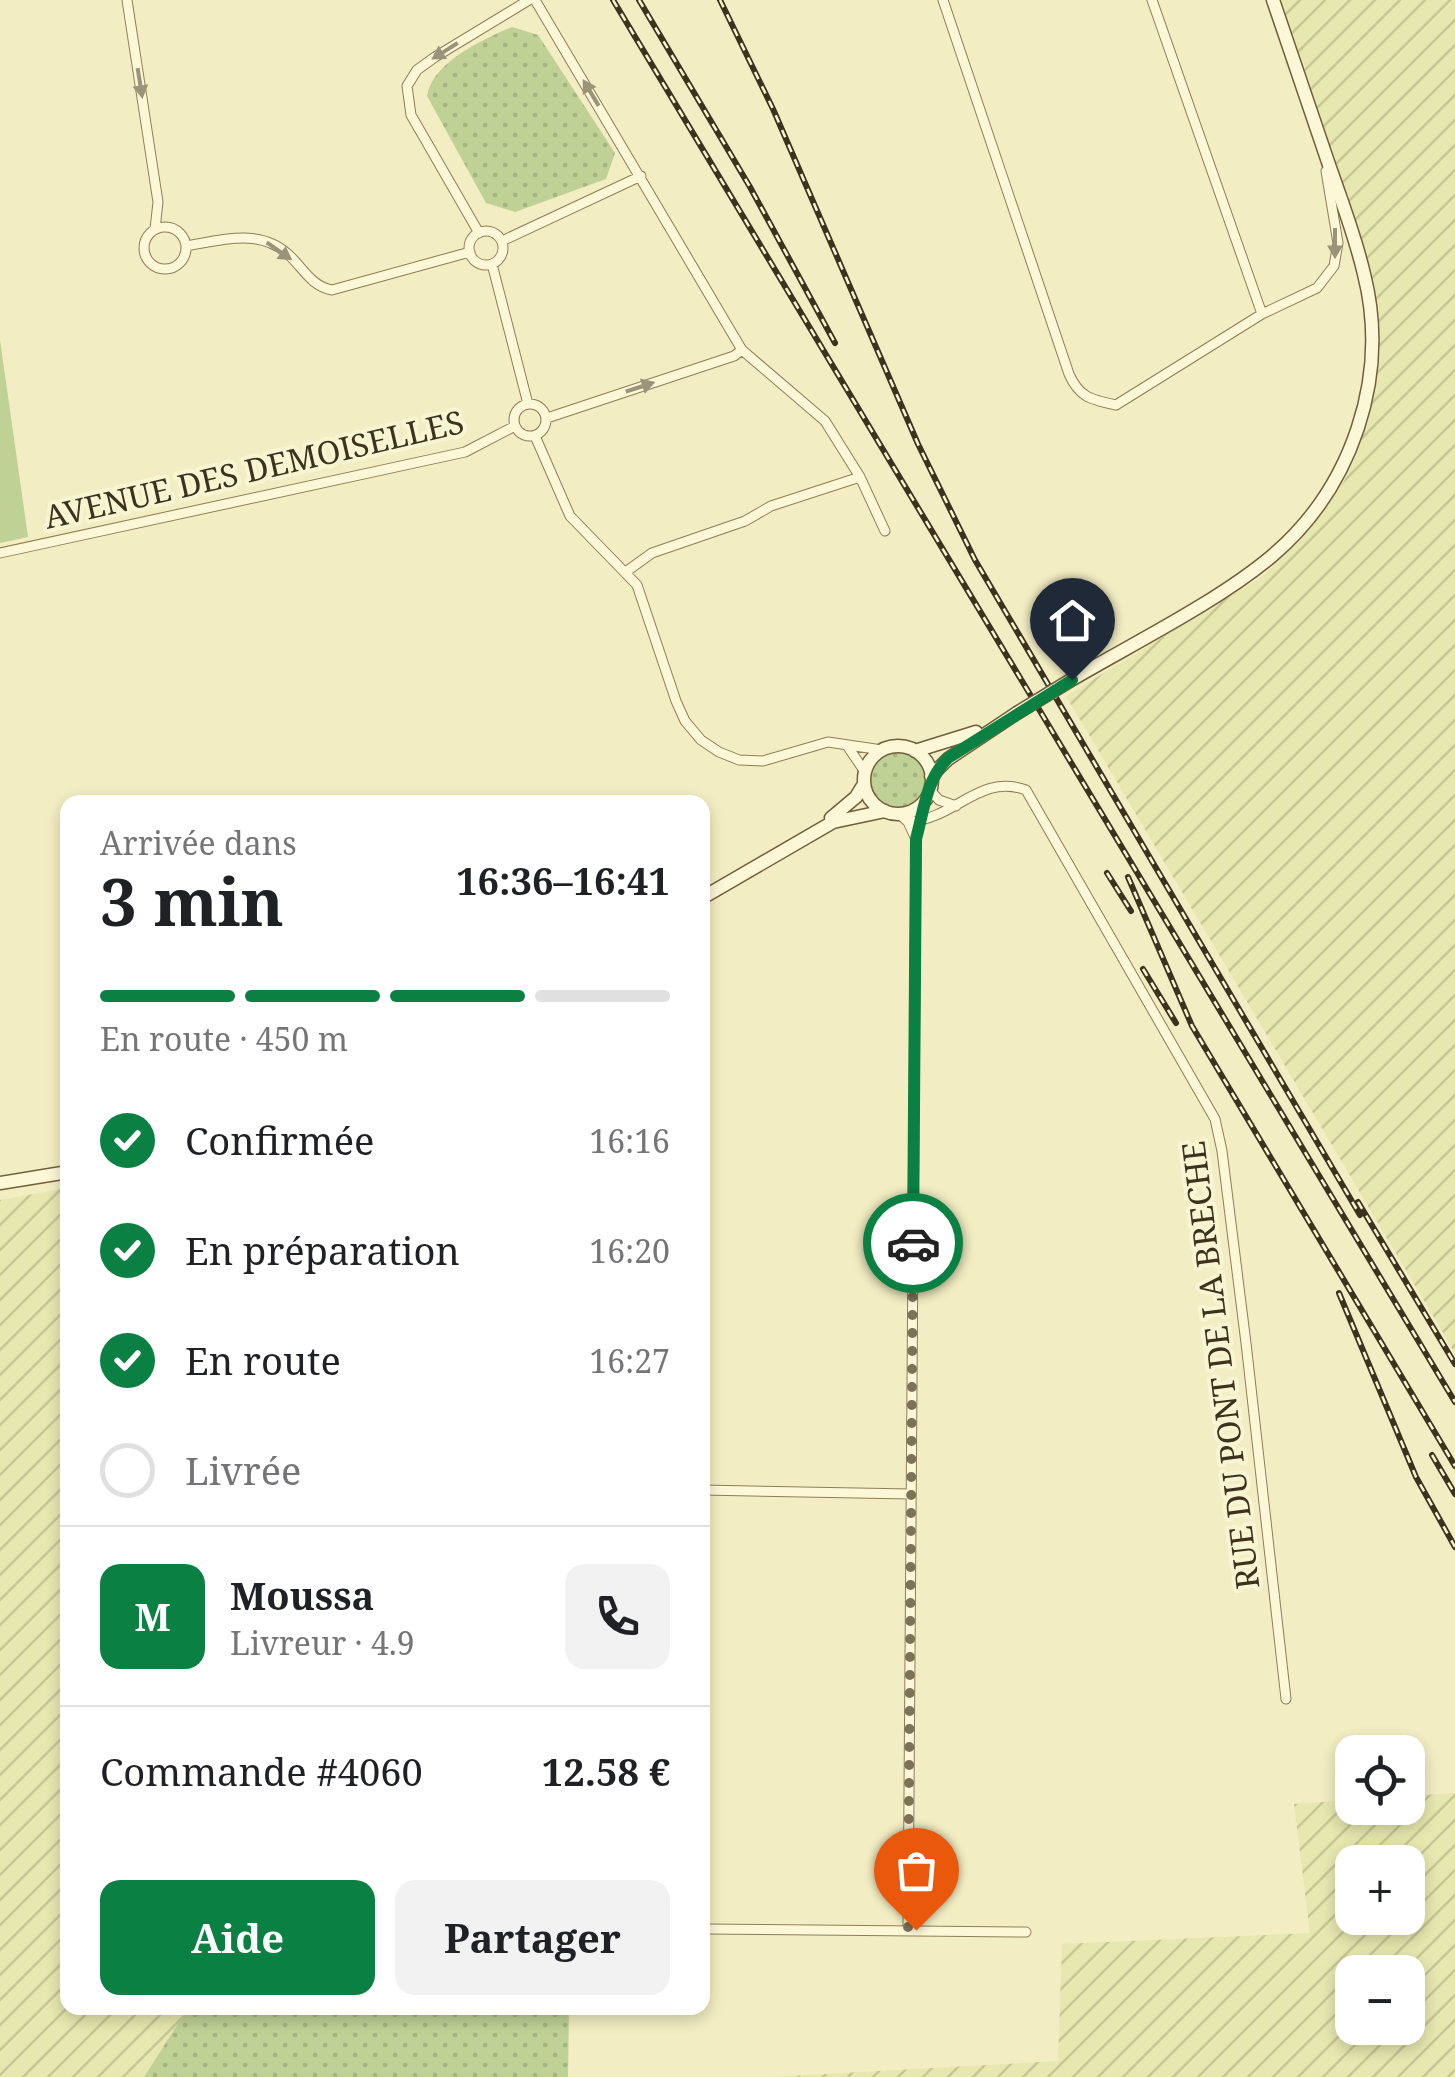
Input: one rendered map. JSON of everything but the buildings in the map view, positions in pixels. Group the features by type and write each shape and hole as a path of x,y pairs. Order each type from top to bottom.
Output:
{"main road":[{"path":"710,893 813,832 848,816 898,816 910,811 948,758 1270,558 1311,515 1344,465 1367,395 1372,359 1365,275 1273,0"},
{"path":"915,751 1002,722"},
{"path":"813,832 850,803 873,757 882,750 899,746 915,751 926,762 928,789"},
{"path":"865,778 873,802 898,816"},
{"path":"0,1183 60,1173"}],"street":[{"path":"127,0 158,202 155,229 144,245 146,258 156,268 168,270 180,264 186,246"},
{"path":"479,232 411,115 407,86 417,70 435,56 532,0 742,350 824,422 860,477 886,531"},
{"path":"942,0 1069,374 1076,390 1096,401 1116,404 1262,314 1317,288 1334,266 1338,243 1322,147"},
{"path":"1152,0 1262,314"},
{"path":"502,242 641,176"},
{"path":"155,229 175,229 186,246"},
{"path":"490,231 502,242 501,257 492,264 476,261 470,252 471,241 479,232 490,231"},
{"path":"186,246 245,237 264,240 289,255 314,284 332,290 470,252"},
{"path":"492,264 528,404"},
{"path":"535,436 547,418 734,356 742,350"},
{"path":"535,436 524,436 515,426 518,410 528,404 538,406 547,418"},
{"name":"AVENUE DES DEMOISELLES","path":"0,552 465,452 515,426"},
{"path":"535,436 570,516 637,584 685,722 701,740 740,760 763,761 828,742 882,750"},
{"path":"627,571 652,553 860,477"},
{"path":"848,747 865,778"},
{"name":"RUE DU PONT DE LA BRECHE","path":"898,816 921,821 958,806 992,785 1010,784 1026,790 1216,1119 1244,1324 1286,1699"},
{"path":"928,789 939,800 958,806"},
{"path":"908,1930 916,839 928,789"},
{"path":"898,816 916,839"},
{"path":"710,1490 911,1494"},
{"path":"710,1929 1026,1932"}],"green space":[{"path":"1281,0 1455,0 1455,1353 1066,696 1263,576 1306,534 1344,481 1366,426 1377,379 1377,310 1361,238"},
{"path":"512,27 538,35 615,153 606,179 515,212 486,203 427,96 431,84 449,63"},
{"path":"0,340 28,537 0,543"},
{"path":"899,753 919,761 927,781 919,801 899,809 879,801 871,781 879,761"},
{"path":"60,1189 60,2015 184,2015 144,2077 0,2077 0,1200"},
{"path":"1455,1793 1455,2077 772,2077 1058,2061 1062,1944 1310,1933 1294,1804 1335,1801 1335,1825 1425,1825 1425,1795"},
{"path":"184,2015 569,2015 568,2077 144,2077"}],"railway":[{"path":"613,0 1455,1402"},
{"path":"639,0 750,187 835,343"},
{"path":"720,0 773,109 918,444 975,560 1360,1215"},
{"path":"1107,873 1131,911"},
{"path":"1128,877 1192,1026 1455,1466"},
{"path":"1143,969 1176,1023"},
{"path":"1358,1202 1455,1364"},
{"path":"1339,1293 1416,1477 1455,1547"},
{"path":"1432,1455 1455,1494"}],"way so far":[{"path":"913,1243 908,1930 916,1930"}],"route":[{"path":"913,1243 916,839 924,802 932,776 948,758 1072,680"}]}
